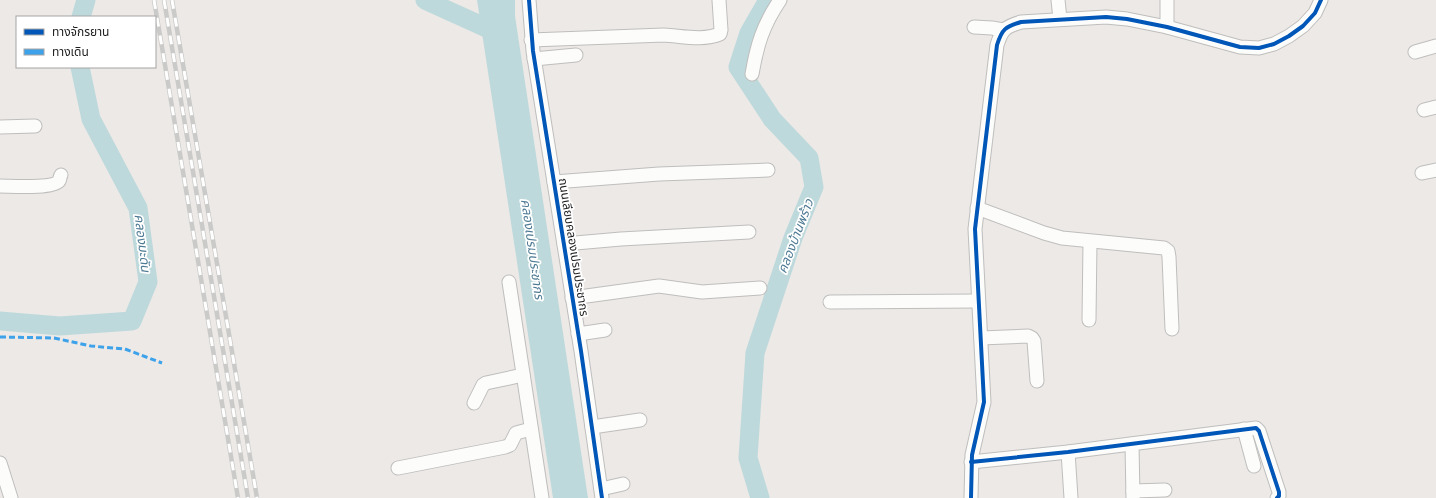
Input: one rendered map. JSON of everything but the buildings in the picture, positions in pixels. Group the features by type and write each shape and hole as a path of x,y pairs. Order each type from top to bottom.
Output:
{"street":[{"name":"ถนนเลียบคลองเปรมประชากร","path":"529,0 531,40 602,493"},
{"path":"531,40 664,35 684,37 714,36 720,34 721,30 719,0"},
{"path":"752,74 756,50 761,34 780,0"},
{"path":"1058,0 1060,19"},
{"path":"1167,0 1167,27"},
{"path":"972,498 972,462 974,446 984,402 975,229 997,46 1003,30 1008,26 1021,22 1110,17 1140,21 1167,27 1240,47 1259,48 1274,44 1303,26 1315,13 1321,0"},
{"path":"974,27 1003,30"},
{"path":"1415,52 1436,46"},
{"path":"534,59 576,55"},
{"path":"0,127 35,126"},
{"path":"554,182 659,174 768,170"},
{"path":"1422,173 1436,170"},
{"path":"0,186 44,186 56,183 59,181 61,175"},
{"path":"977,208 1062,238 1090,242 1158,246 1168,251 1172,330"},
{"path":"564,244 621,239 749,232"},
{"path":"1089,320 1090,242"},
{"path":"509,282 542,498"},
{"path":"572,298 659,286 702,292 760,288"},
{"path":"830,302 978,301"},
{"path":"578,334 605,330"},
{"path":"981,338 1028,336 1032,338 1034,341 1037,381"},
{"path":"474,403 483,385 486,383 523,376"},
{"path":"592,427 640,420"},
{"path":"972,462 1068,452 1256,428 1259,431 1279,492 1279,496 1277,498"},
{"path":"398,468 506,447 510,445 516,433 531,429"},
{"path":"1244,429 1254,466"},
{"path":"1132,444 1133,495 1165,490"},
{"path":"1068,452 1071,498"},
{"path":"0,463 11,498"},
{"path":"602,493 623,484"}],"water":[{"name":"คลองเปรมประชากร","path":"477,0 515,0 515,16 588,498 553,498"}],"waterway":[{"name":"คลองมะดัน","path":"81,16 86,0"},
{"name":"คลองมะดัน","path":"425,0 500,34"},
{"name":"คลองบ้านพร้าว","path":"760,498 748,458 755,353 793,238 814,187 809,158 772,119 738,67 749,33 768,0"},
{"name":"คลองมะดัน","path":"0,321 60,326 132,321 148,282 138,208 91,119 80,68"}],"railway":[{"path":"154,0 238,498"},
{"path":"164,0 248,498"},
{"path":"172,0 257,498"}],"marked path":[{"path":"0,337 54,338 91,346 125,349 162,363"}],"cycle path":[{"path":"529,0 533,51 581,351 602,498"},
{"path":"971,498 972,455 984,402 975,229 997,45 1005,29 1011,25 1021,22 1106,17 1127,19 1167,27 1240,47 1259,48 1274,44 1303,26 1315,13 1321,0"},
{"path":"971,462 1068,452 1256,428 1259,431 1279,492 1279,496 1277,498"}]}
